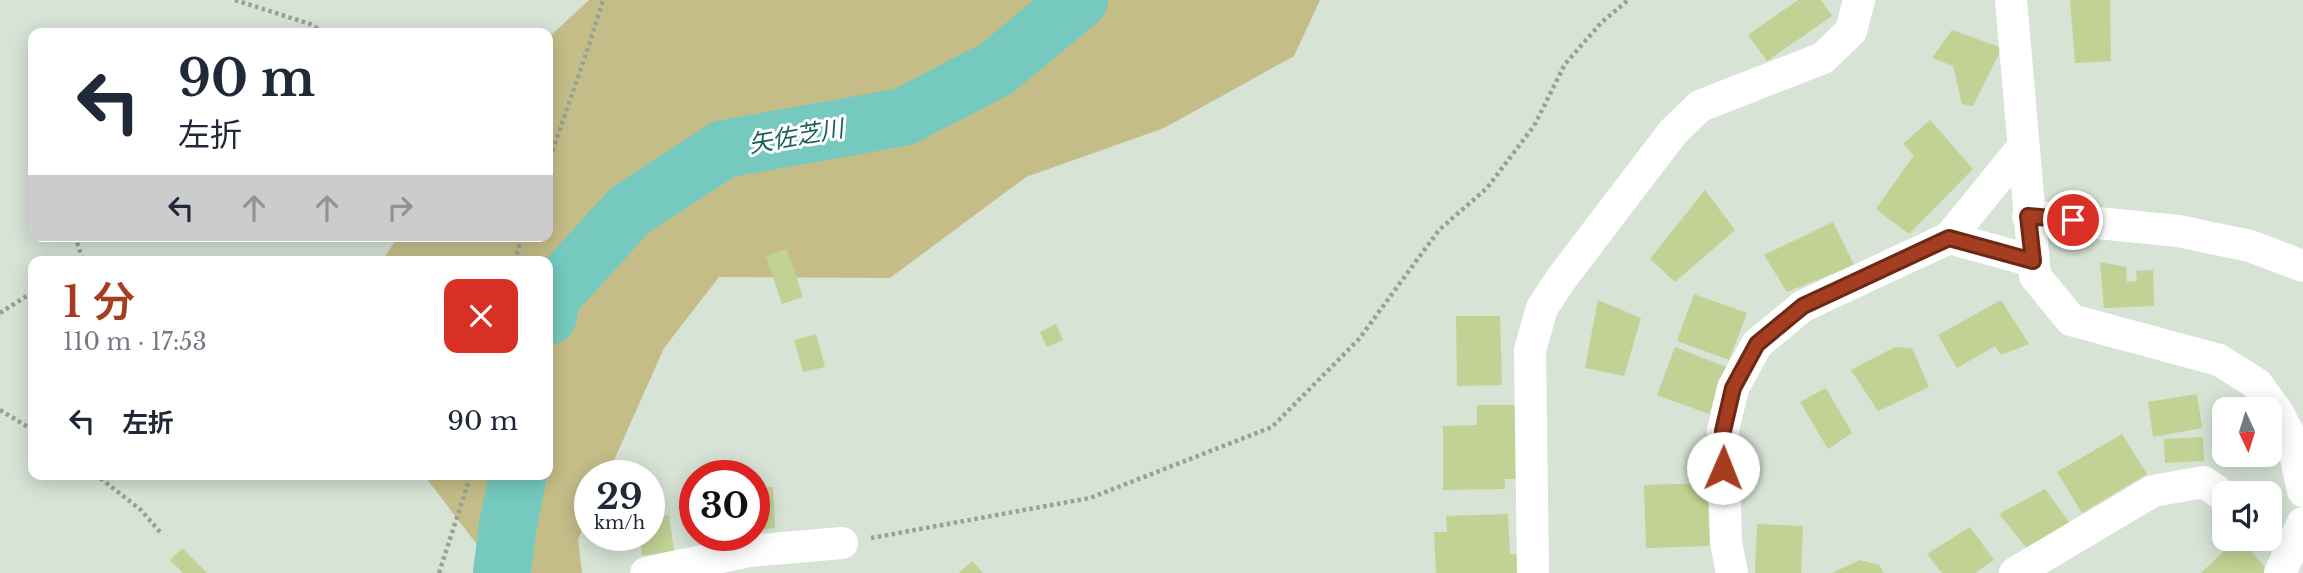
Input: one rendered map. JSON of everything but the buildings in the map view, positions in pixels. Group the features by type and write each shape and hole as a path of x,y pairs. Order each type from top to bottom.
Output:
{"street":[{"path":"1533,573 1531,349 1542,308 1673,132 1700,106 1823,58 1851,31 1859,0"},
{"path":"2011,0 2035,276 2071,320 2219,360 2257,384 2278,412 2292,440 2303,491"},
{"path":"1732,573 1726,542 1723,431 1733,388 1757,344 1803,306 1949,238 2023,147"},
{"path":"2028,216 2178,231 2250,246 2303,266"},
{"path":"1949,238 2033,261"},
{"path":"2015,573 2153,491 2204,482 2212,488"},
{"path":"2282,548 2303,523"},
{"path":"646,573 749,551 842,543"}],"path":[{"path":"235,0 317,28"},
{"path":"553,149 603,0"},
{"path":"842,543 1090,498 1272,427 1359,339 1439,230 1487,188 1534,126 1565,64 1601,23 1628,0"},
{"path":"0,313 28,295"},
{"path":"0,410 28,427"},
{"path":"103,480 141,510 160,531"},
{"path":"439,573 469,480"}],"shaded area":[{"path":"589,0 1320,0 1294,56 1164,128 1026,177 890,278 719,277 664,348 614,460 574,460 574,551 579,551 582,573 499,573 428,480 553,480 553,256 386,256 394,242 553,242 553,33"}],"waterway":[{"name":"矢佐芝川","path":"553,295 630,210 724,149 903,117 996,69 1079,0"},
{"name":"矢佐芝川","path":"502,573 517,480"}],"route":[{"path":"1723,468 1723,431 1733,388 1757,344 1803,306 1949,238 2033,261 2028,216 2073,220"}]}
